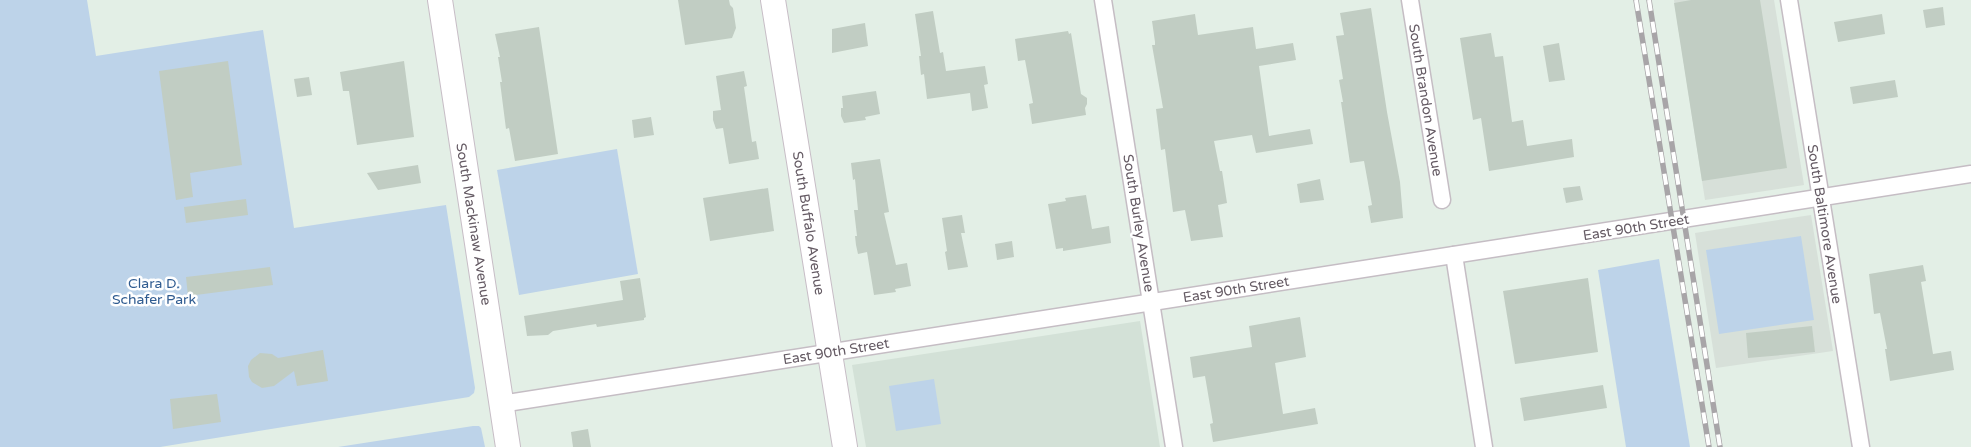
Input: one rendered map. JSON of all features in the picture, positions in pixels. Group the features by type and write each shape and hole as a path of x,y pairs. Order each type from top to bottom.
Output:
{"street":[{"name":"South Mackinaw Avenue","path":"440,0 508,447"},
{"name":"South Buffalo Avenue","path":"773,0 845,447"},
{"name":"South Burley Avenue","path":"1102,0 1174,447"},
{"name":"South Brandon Avenue","path":"1410,0 1442,200"},
{"name":"South Baltimore Avenue","path":"1790,0 1861,447"},
{"name":"East 90th Street","path":"501,404 1971,174"},
{"path":"1454,255 1484,447"}],"shaded area":[{"path":"1674,0 1774,0 1804,185 1705,200"},
{"path":"1811,215 1833,351 1716,368 1695,233"},
{"path":"1140,321 1160,447 866,447 852,365"}],"green space":[{"name":"Clara D. Schafer Park","path":"0,0 87,0 96,56 263,30 294,228 446,205 475,388 474,393 469,397 160,447 0,447"},
{"path":"617,149 638,274 519,295 497,170"},
{"path":"1801,236 1814,320 1719,334 1706,250"},
{"path":"1659,259 1690,447 1626,447 1598,270"},
{"path":"934,379 941,424 896,431 889,386"},
{"path":"473,426 481,428 485,447 338,447"}],"building":[{"path":"678,0 729,0 733,8 736,28 732,38 685,45"},
{"path":"1691,0 1760,0 1787,168 1702,181 1674,3"},
{"path":"1943,7 1945,25 1926,28 1923,10"},
{"path":"1371,8 1400,182 1403,218 1371,223 1368,206 1372,205 1364,161 1350,163 1341,102 1343,102 1339,80 1343,79 1336,36 1344,35 1340,13"},
{"path":"933,11 940,53 943,52 946,71 985,66 988,84 984,85 988,108 972,111 970,93 927,99 924,74 921,75 919,56 921,56 915,14"},
{"path":"1195,14 1198,35 1253,27 1256,49 1293,43 1296,60 1259,66 1269,136 1310,129 1313,144 1256,153 1252,135 1214,141 1220,171 1222,171 1227,203 1218,205 1223,237 1191,241 1185,210 1173,212 1165,149 1161,150 1156,109 1163,108 1152,45 1155,45 1155,42 1152,21"},
{"path":"1882,14 1885,34 1838,42 1834,22"},
{"path":"865,23 868,46 832,53 832,29"},
{"path":"539,27 558,154 515,161 509,128 506,129 500,82 502,82 498,57 500,57 495,34"},
{"path":"1068,31 1069,34 1071,33 1081,94 1087,98 1086,115 1032,124 1029,104 1033,103 1025,60 1018,61 1015,39"},
{"path":"1491,33 1495,57 1503,56 1512,122 1523,120 1527,146 1572,139 1574,157 1489,171 1481,118 1473,120 1460,38"},
{"path":"1559,43 1565,80 1549,82 1543,46"},
{"path":"228,61 242,165 190,173 193,197 176,200 159,71"},
{"path":"404,61 414,137 357,145 349,91 343,91 340,72"},
{"path":"744,71 747,86 744,87 752,142 756,141 759,159 729,164 723,128 716,129 713,120 713,111 721,110 716,76"},
{"path":"309,77 312,95 297,97 294,79"},
{"path":"1895,80 1898,97 1853,104 1850,87"},
{"path":"876,91 880,114 865,117 866,120 844,123 841,116 841,108 843,108 842,96"},
{"path":"651,117 654,135 634,138 632,120"},
{"path":"880,159 889,212 884,213 896,265 907,263 911,286 895,289 896,292 874,295 867,252 858,254 856,245 855,236 857,236 854,210 858,210 855,179 853,180 851,163"},
{"path":"418,165 421,183 378,190 367,173"},
{"path":"1320,179 1324,200 1300,203 1297,184"},
{"path":"1580,186 1583,200 1566,203 1563,188"},
{"path":"768,188 774,231 710,241 703,198"},
{"path":"1086,195 1092,229 1109,226 1111,243 1063,251 1063,248 1056,249 1048,204 1066,201 1065,198"},
{"path":"246,199 248,215 186,223 184,207"},
{"path":"962,215 965,233 961,233 968,267 948,270 942,218"},
{"path":"1012,241 1014,257 997,260 995,244"},
{"path":"1923,265 1926,281 1921,282 1933,354 1951,351 1954,370 1890,381 1885,349 1887,349 1880,313 1874,314 1869,274"},
{"path":"270,267 273,285 188,296 186,277"},
{"path":"640,278 646,317 644,320 597,327 596,324 553,331 548,335 527,336 524,316 623,300 620,281"},
{"path":"1588,278 1598,352 1515,364 1503,291"},
{"path":"1300,317 1306,357 1275,363 1283,414 1315,408 1318,424 1213,442 1210,424 1213,423 1205,376 1193,378 1190,357 1252,347 1249,326"},
{"path":"1812,326 1815,352 1748,358 1746,333"},
{"path":"323,350 328,381 297,386 294,371 274,386 262,388 252,382 249,377 248,366 251,360 260,353 272,354 278,358"},
{"path":"1603,385 1607,408 1524,421 1520,398"},
{"path":"217,394 221,422 173,429 170,399"},
{"path":"588,429 591,447 573,447 571,432"}],"railway":[{"path":"1636,0 1709,447"},
{"path":"1649,0 1720,447"}]}
